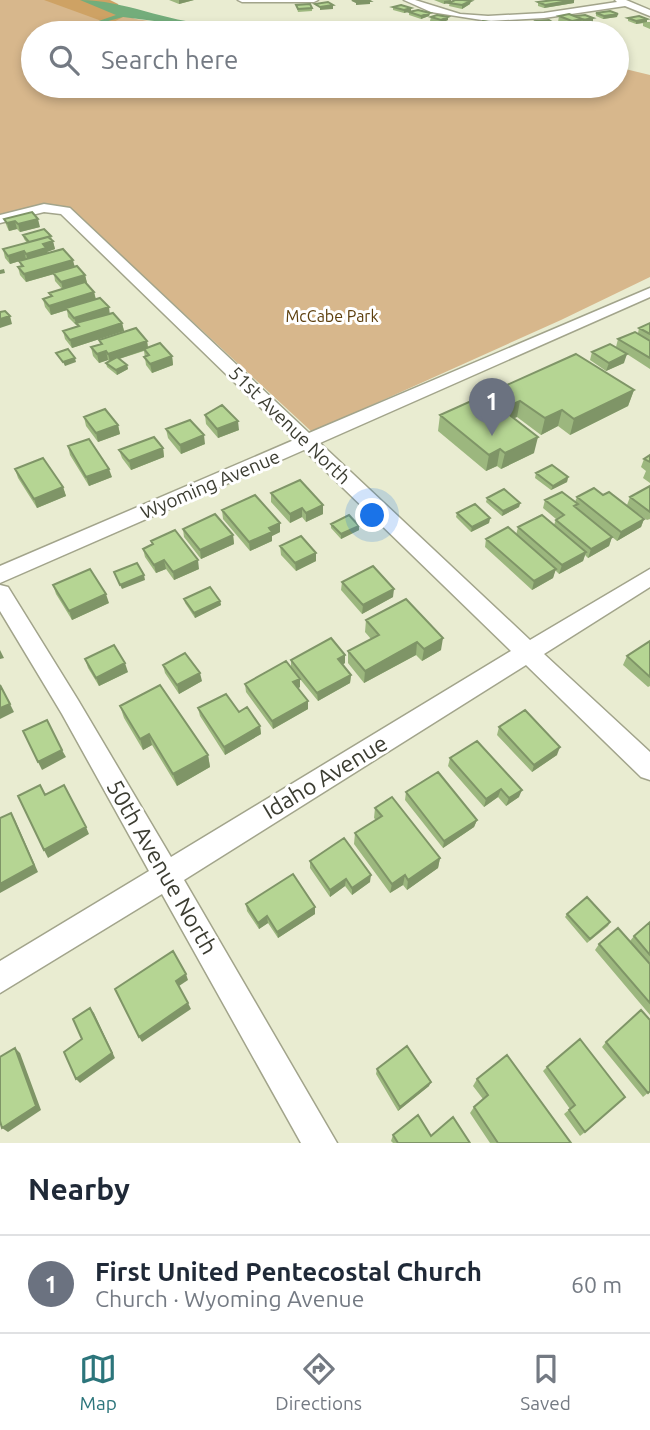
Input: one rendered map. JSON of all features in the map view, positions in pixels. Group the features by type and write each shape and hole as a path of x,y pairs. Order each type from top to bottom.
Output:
{"street":[{"path":"242,0 314,0"},
{"path":"408,0 450,13 498,19 549,16 622,2 650,13"},
{"name":"51st Avenue North","path":"0,219 48,207 65,211 650,769"},
{"name":"Wyoming Avenue","path":"0,575 650,292"},
{"name":"Idaho Avenue","path":"0,978 650,577"},
{"name":"50th Avenue North","path":"0,593 70,707 320,1143"}],"green space":[{"name":"McCabe Park","path":"0,0 80,0 149,21 21,21 21,98 629,98 629,70 650,75 650,277 312,432 71,209 46,205 0,216"}],"shaded area":[{"path":"44,0 110,0 118,4 123,17 116,21 102,21"},
{"path":"80,0 113,3 189,21 123,17 99,21 116,15"}],"building":[{"path":"455,0 471,1 462,5 449,3"},
{"path":"574,0 545,5 538,2"},
{"path":"328,2 333,5 320,7 315,4"},
{"path":"310,4 312,8 298,9 296,5"},
{"path":"401,5 411,8 404,10 393,7"},
{"path":"418,10 430,13 421,16 409,12"},
{"path":"610,11 618,14 604,16 596,13"},
{"path":"569,14 582,19 572,21 559,16"},
{"path":"576,16 593,18 583,20"},
{"path":"639,16 647,19 636,21 628,18"},
{"path":"431,17 448,17 441,20"},
{"path":"32,212 38,219 18,224 15,221 7,223 4,219"},
{"path":"44,229 51,236 29,242 23,235"},
{"path":"48,237 53,241 43,244 46,248 26,254 24,251 8,256 3,249"},
{"path":"63,249 73,260 24,274 18,267 23,266 19,261"},
{"path":"77,266 85,275 61,282 53,273"},
{"path":"85,282 94,292 49,306 43,299 52,296 49,293"},
{"path":"100,298 109,307 74,318 66,308"},
{"path":"5,311 10,316 0,319 0,312"},
{"path":"113,313 122,323 70,340 63,331 79,326 76,323"},
{"path":"650,323 650,334 639,328"},
{"path":"136,328 147,341 108,354 106,351 97,354 91,347 102,344 99,340"},
{"path":"635,332 650,341 650,358 618,339"},
{"path":"160,343 172,356 150,364 144,357 149,355 144,349"},
{"path":"610,344 627,354 609,363 592,352"},
{"path":"68,349 75,358 63,362 56,353"},
{"path":"576,354 634,390 574,419 562,410 545,418 520,401 502,409 538,437 505,453 500,449 489,455 440,415"},
{"path":"117,357 127,365 116,370 106,363"},
{"path":"222,405 238,421 217,429 205,415"},
{"path":"105,409 118,425 96,433 84,417"},
{"path":"190,420 204,435 180,445 166,429"},
{"path":"154,437 163,448 129,461 119,450"},
{"path":"89,439 109,469 86,477 68,446"},
{"path":"43,458 63,487 34,499 15,469"},
{"path":"552,465 568,477 553,486 536,473"},
{"path":"300,480 323,505 306,513 302,508 290,514 271,493"},
{"path":"650,486 650,512 630,497"},
{"path":"594,488 603,495 609,492 644,519 621,532 577,497"},
{"path":"504,489 520,503 503,511 487,498"},
{"path":"562,492 578,504 574,506 612,537 591,549 556,520 564,515 545,500"},
{"path":"255,495 280,523 269,528 272,532 249,542 222,510"},
{"path":"475,504 490,518 472,527 457,513"},
{"path":"215,514 233,535 200,550 183,529"},
{"path":"349,515 359,526 341,534 331,524"},
{"path":"542,515 586,552 562,565 518,527"},
{"path":"508,527 556,569 534,581 486,539"},
{"path":"175,530 198,560 173,572 164,560 154,565 143,549 153,544 151,541"},
{"path":"301,536 316,553 295,563 280,546"},
{"path":"137,563 144,575 120,585 114,572"},
{"path":"373,566 394,589 363,605 342,582"},
{"path":"90,569 106,594 69,611 53,585"},
{"path":"210,587 220,601 194,613 184,599"},
{"path":"406,599 443,638 424,649 417,642 365,671 348,651 379,635 366,620"},
{"path":"331,638 345,655 338,659 351,675 317,693 291,660"},
{"path":"650,641 650,677 627,656"},
{"path":"114,645 125,663 96,678 85,659"},
{"path":"185,653 200,673 177,685 163,665"},
{"path":"286,661 300,679 293,682 308,701 272,721 245,684"},
{"path":"0,685 10,704 0,708"},
{"path":"160,685 208,755 173,774 149,734 140,739 120,706"},
{"path":"226,694 239,712 247,707 260,726 224,747 198,708"},
{"path":"525,710 560,747 534,765 499,727"},
{"path":"47,720 62,750 38,762 23,731"},
{"path":"477,741 522,790 509,798 501,789 486,799 450,758"},
{"path":"438,772 477,820 444,841 406,792"},
{"path":"40,785 45,795 64,785 86,827 44,850 18,796"},
{"path":"392,797 440,858 408,880 405,875 392,884 355,833 382,816 375,808"},
{"path":"11,813 34,865 0,884 0,818"},
{"path":"344,838 371,875 352,888 346,879 330,890 310,861"},
{"path":"293,874 315,907 277,932 267,916 258,923 246,904"},
{"path":"587,897 610,922 590,939 567,914"},
{"path":"650,922 650,955 634,936"},
{"path":"618,928 650,964 650,1003 599,944"},
{"path":"173,951 186,974 176,981 188,1003 139,1037 115,989"},
{"path":"90,1008 112,1053 76,1079 64,1052 82,1039 73,1019"},
{"path":"641,1010 650,1020 648,1093 606,1042"},
{"path":"580,1039 625,1097 585,1132 569,1110 575,1105 547,1067"},
{"path":"407,1046 431,1082 400,1107 377,1069"},
{"path":"15,1048 36,1106 2,1128 0,1057"},
{"path":"507,1055 571,1143 498,1143 474,1107 488,1095 477,1079"},
{"path":"418,1115 431,1136 453,1117 470,1143 398,1143 393,1135"}],"place":[{"name":"First United Pentecostal Church","path":"492,436"}]}
